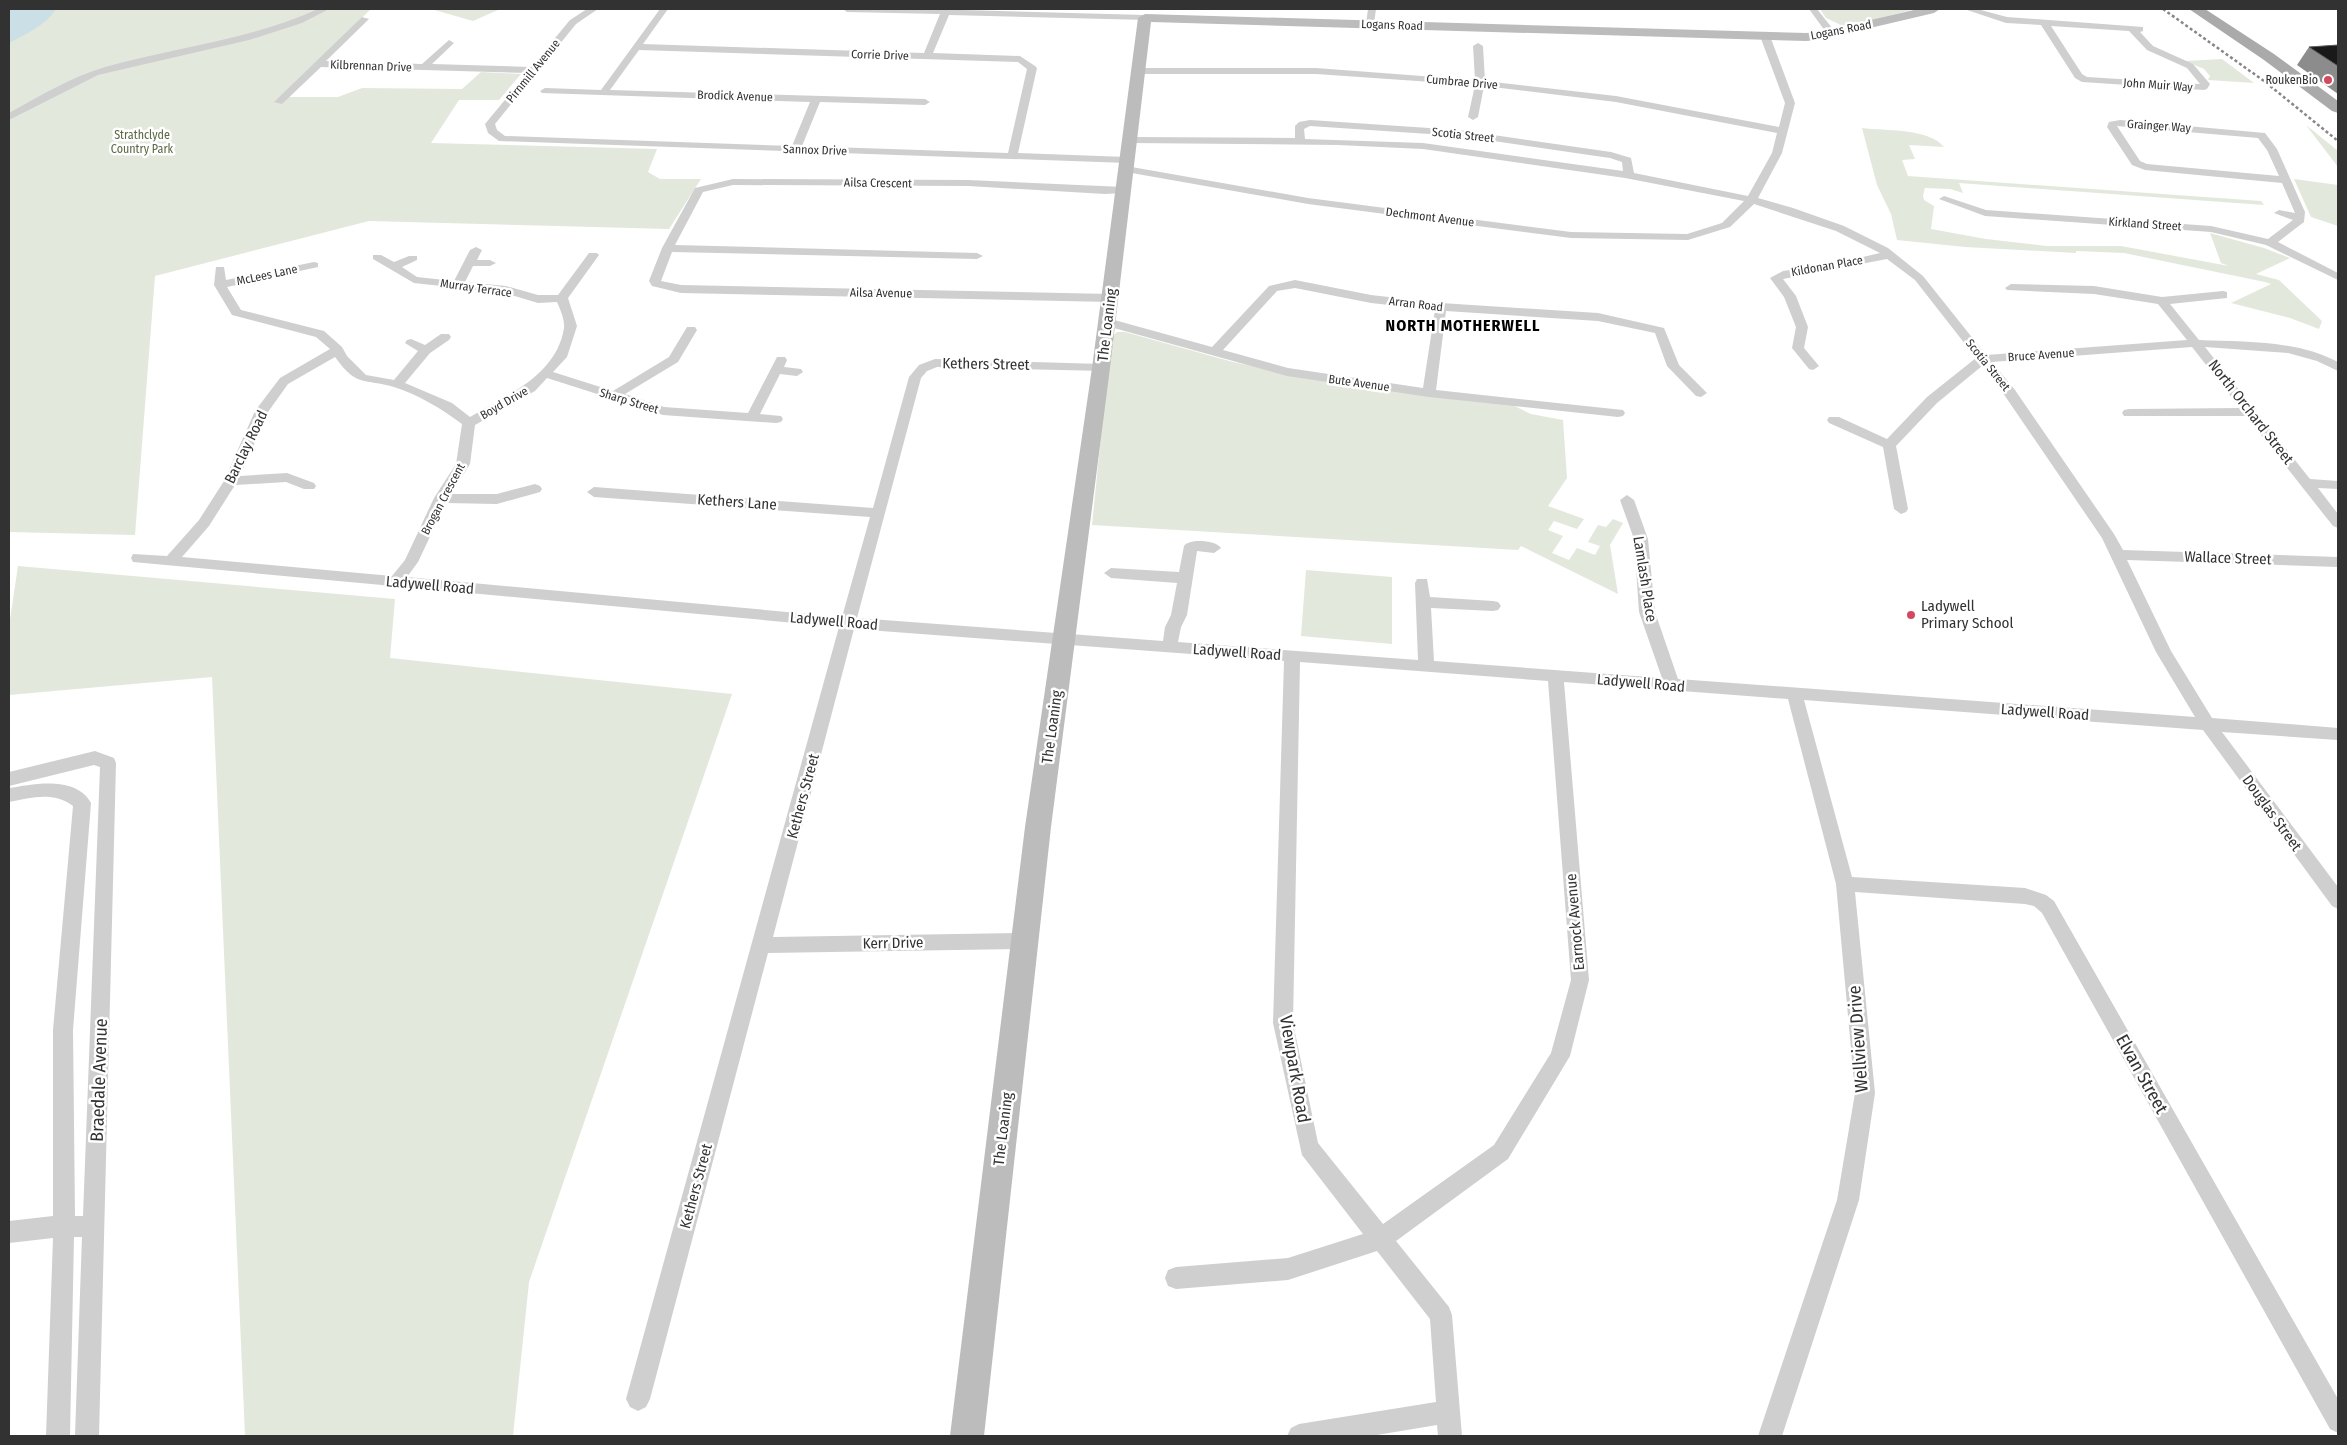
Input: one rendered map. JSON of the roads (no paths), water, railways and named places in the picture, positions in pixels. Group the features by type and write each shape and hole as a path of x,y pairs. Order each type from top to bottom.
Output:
{"main road":[{"path":"2196,9 2269,57 2338,108"}],"street":[{"path":"9,117 49,93 106,70 271,32 325,9"},
{"name":"Pirnmill Avenue","path":"503,139 492,131 490,124 578,17 594,9"},
{"path":"604,92 664,9"},
{"name":"Logans Road","path":"847,9 1806,37 1934,9"},
{"path":"1370,24 1372,9"},
{"path":"1813,9 1831,33"},
{"path":"1968,9 2006,20 2142,29"},
{"path":"927,56 946,12"},
{"name":"The Loaning","path":"967,1436 1025,940 1101,368 1145,18"},
{"name":"Kilbrennan Drive","path":"279,102 359,22"},
{"name":"John Muir Way","path":"2044,22 2078,76 2085,80 2204,87 2205,84 2190,66 2150,48 2131,28"},
{"name":"Dechmont Avenue","path":"1127,164 1308,201 1571,235 1688,237 1726,225 1733,219 1751,201 1777,153 1790,103 1765,36"},
{"name":"Kilbrennan Drive","path":"423,68 449,43"},
{"path":"1473,117 1480,83 1478,46"},
{"name":"Corrie Drive","path":"636,47 1020,60 1032,68 1012,156"},
{"name":"Kilbrennan Drive","path":"319,64 534,70"},
{"name":"Cumbrae Drive","path":"1138,71 1316,71 1480,83 1616,99 1783,131"},
{"name":"Brodick Avenue","path":"545,91 925,102"},
{"path":"796,149 816,99"},
{"name":"Scotia Street","path":"1300,143 1300,128 1303,124 1310,123 1459,133 1611,155 1627,160 1629,174"},
{"name":"Grainger Way","path":"2285,180 2145,167 2136,163 2112,127 2113,124 2120,123 2261,135 2272,149 2300,212 2300,218"},
{"name":"Sannox Drive","path":"503,139 1012,156 1127,164"},
{"name":"Scotia Street","path":"1130,140 1408,145 1629,174 1751,201 1820,221 1859,238 1888,254 1907,267 1918,278 2010,392 2109,537 2164,652 2208,725"},
{"name":"Ailsa Crescent","path":"655,281 668,248 699,190 733,182 968,183 1050,186 1084,191 1124,190"},
{"path":"1701,189 1725,202 1733,219"},
{"name":"Kirkland Street","path":"1944,199 1985,213 2211,228 2270,243 2338,277"},
{"path":"2279,213 2300,218"},
{"path":"2270,243 2300,218"},
{"path":"668,248 977,256"},
{"path":"458,284 476,250"},
{"name":"Kildonan Place","path":"1813,366 1798,348 1802,327 1790,296 1776,278 1783,274 1832,267 1888,254"},
{"path":"562,298 593,255"},
{"name":"Murray Terrace","path":"377,257 414,280 506,290 538,299 562,298"},
{"path":"393,267 412,258"},
{"path":"469,263 490,262"},
{"name":"McLees Lane","path":"220,285 314,265"},
{"path":"220,270 220,285 236,312 320,334 338,350 341,357 362,378 397,384 447,406 469,423"},
{"name":"Ailsa Avenue","path":"655,281 656,284 682,289 1110,298"},
{"name":"Arran Road","path":"1215,352 1273,288 1295,284 1371,298 1440,307 1598,317 1660,331 1673,366 1701,393"},
{"path":"2011,288 2094,290 2162,301 2223,295"},
{"name":"Boyd Drive","path":"469,423 530,388 561,357 571,326 562,298"},
{"name":"North Orchard Street","path":"2162,301 2338,523"},
{"path":"1429,393 1440,307"},
{"name":"Bute Avenue","path":"1106,322 1287,372 1429,393 1618,413"},
{"path":"613,396 674,359 691,330"},
{"path":"397,384 426,350 445,337"},
{"path":"410,343 426,350"},
{"name":"Bruce Avenue","path":"1983,359 2196,343 2289,349 2321,358 2338,367"},
{"name":"Barclay Road","path":"170,561 204,523 232,481 262,411 284,381 338,350"},
{"path":"656,353 676,355"},
{"path":"1889,445 1932,400 1983,359"},
{"name":"Kethers Street","path":"638,1399 850,623 915,376 922,368 935,363 956,362 1101,368"},
{"path":"752,417 778,365 797,372"},
{"name":"Sharp Street","path":"545,373 663,411 776,419"},
{"path":"2129,413 2251,412"},
{"path":"1834,420 1889,445"},
{"name":"Brogan Crescent","path":"395,582 411,562 442,498 463,464 469,423"},
{"path":"1889,445 1900,509"},
{"path":"232,481 286,477 308,486"},
{"path":"2307,483 2338,485"},
{"path":"442,498 497,499 535,489"},
{"name":"Kethers Lane","path":"594,492 879,512"},
{"name":"Lamlash Place","path":"1627,500 1641,539 1647,612 1672,685"},
{"path":"1170,647 1173,627 1179,615 1191,546 1214,548"},
{"name":"Wallace Street","path":"2117,555 2338,562"},
{"name":"Ladywell Road","path":"138,558 850,623 1795,695 2338,734"},
{"path":"1111,574 1185,578"},
{"path":"1422,583 1426,666"},
{"path":"1423,602 1493,606"},
{"name":"Viewpark Road","path":"1292,656 1283,1024 1309,1148 1441,1315 1450,1436"},
{"name":"Earnock Avenue","path":"1176,1278 1288,1269 1382,1239 1501,1152 1560,1056 1580,980 1556,676"},
{"name":"Wellview Drive","path":"1770,1436 1848,1200 1864,1093 1845,884 1795,695"},
{"name":"Douglas Street","path":"2208,725 2338,901"},
{"name":"Braedale Avenue","path":"71,764 95,758 108,763 87,1436"},
{"path":"9,779 71,764"},
{"path":"63,791 71,764"},
{"path":"9,795 63,791 82,803 63,1030 64,1226 58,1436"},
{"name":"Elvan Street","path":"1845,884 2025,896 2040,900 2048,907 2338,1421"},
{"name":"Kerr Drive","path":"762,945 1025,940"},
{"path":"9,1232 64,1226 94,1227"},
{"path":"1299,1436 1448,1412"}],"railway":[{"path":"2163,9 2264,81 2338,141"}],"place":[{"name":"RoukenBio","path":"2328,80"},
{"name":"Ladywell Primary School","path":"1911,615"}],"district":[{"name":"NORTH MOTHERWELL","path":"1463,325"}],"park label":[{"name":"Strathclyde Country Park","path":"142,142"}]}
